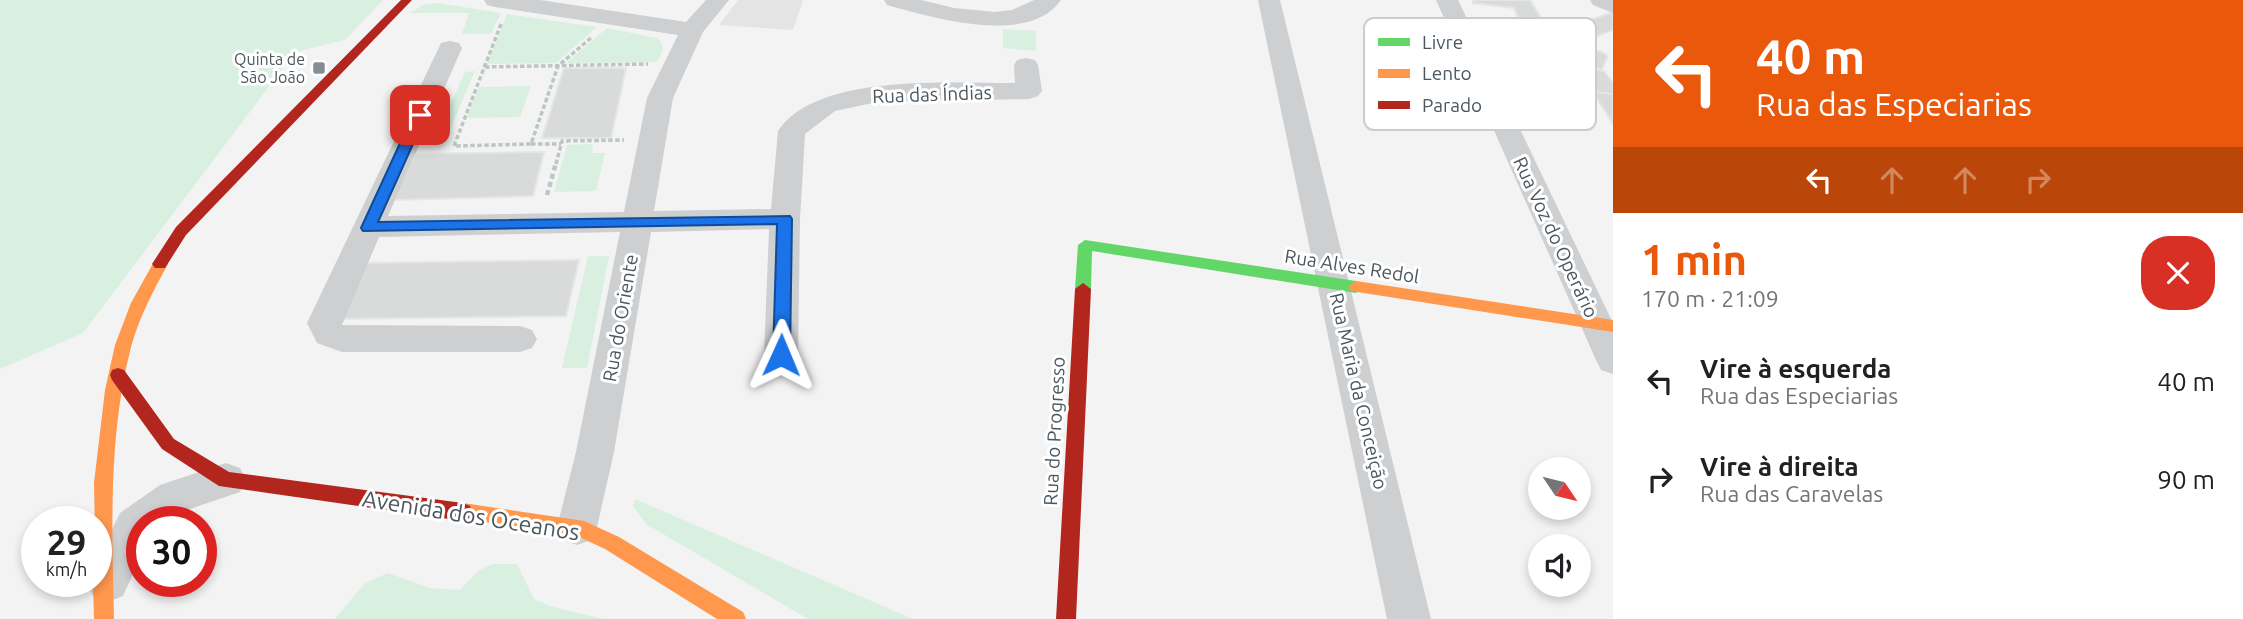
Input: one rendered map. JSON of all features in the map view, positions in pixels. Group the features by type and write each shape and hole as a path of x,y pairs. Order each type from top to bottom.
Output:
{"street":[{"path":"103,606 102,477 120,356 146,285 181,231 407,0"},
{"name":"Rua do Oriente","path":"577,527 595,452 660,98 692,30 718,0"},
{"path":"895,0 979,18 1030,15 1050,0"},
{"name":"Rua Maria da Conceição","path":"1269,0 1409,619"},
{"name":"Rua Voz do Operário","path":"1447,0 1456,18"},
{"path":"1601,0 1613,6"},
{"path":"499,11 692,30"},
{"path":"450,48 324,323 329,334 342,339 520,339"},
{"name":"Rua das Índias","path":"781,355 785,219 792,131 826,105 882,93 1028,90 1026,65"},
{"name":"Rua Voz do Operário","path":"1510,130 1604,325 1613,360"},
{"path":"369,228 785,219"},
{"name":"Rua Alves Redol","path":"1085,245 1604,325"},
{"name":"Rua do Progresso","path":"1066,619 1085,245"},
{"name":"Avenida dos Oceanos","path":"118,375 168,444 226,480 577,527 612,543 736,619"},
{"name":"Avenida dos Oceanos","path":"103,606 134,526 174,497 226,480"}],"path":[{"path":"499,11 484,67 454,146 561,145"},
{"path":"531,145 558,66 596,34"},
{"path":"484,67 659,64"},
{"path":"547,195 562,141 632,140"}],"shaded area":[{"path":"738,0 803,0 793,30 719,25"}],"green space":[{"path":"0,0 383,0 345,40 295,52 83,333 0,369"},
{"path":"438,3 501,13 491,34 462,34 469,13 410,13 423,5"},
{"path":"507,14 597,27 556,63 487,64"},
{"path":"607,28 657,38 663,49 657,62 566,63"},
{"path":"1003,29 1036,31 1036,51 1003,48"},
{"path":"475,71 447,137 436,137 465,72"},
{"path":"531,86 520,117 467,118 479,87"},
{"path":"593,144 592,153 605,153 596,191 554,192 567,145"},
{"path":"588,256 609,256 587,368 562,368"},
{"path":"635,499 913,619 808,619 646,524 633,506"},
{"path":"492,564 517,564 534,599 553,607 604,619 335,619 365,583 388,573 430,588 460,590 478,571"}],"building":[{"path":"1473,0 1530,0 1541,18 1518,18 1514,8 1473,3"},
{"path":"1613,12 1613,30 1596,37 1596,18"},
{"path":"1596,52 1608,56 1602,69 1596,68"},
{"path":"564,68 626,68 611,138 542,138"},
{"path":"1596,70 1604,71 1613,83 1613,94 1596,92"},
{"path":"1596,92 1613,94 1613,124 1596,97"},
{"path":"544,152 533,196 394,200 415,154"},
{"path":"579,260 566,316 336,319 362,263"}],"traffic: fast":[{"path":"1083,289 1085,245 1356,287"}],"traffic: slow":[{"path":"104,619 104,483 113,390 124,345 139,303 160,264"},
{"path":"1356,287 1613,326"},
{"path":"463,512 577,527 612,543 736,619"}],"traffic: jam":[{"path":"160,264 181,231 407,0"},
{"path":"1066,619 1083,289"},
{"path":"118,375 168,444 226,480 463,512"}],"place":[{"name":"Quinta de São João","path":"319,68"}],"route":[{"path":"420,115 369,228 785,219 781,355"}]}
